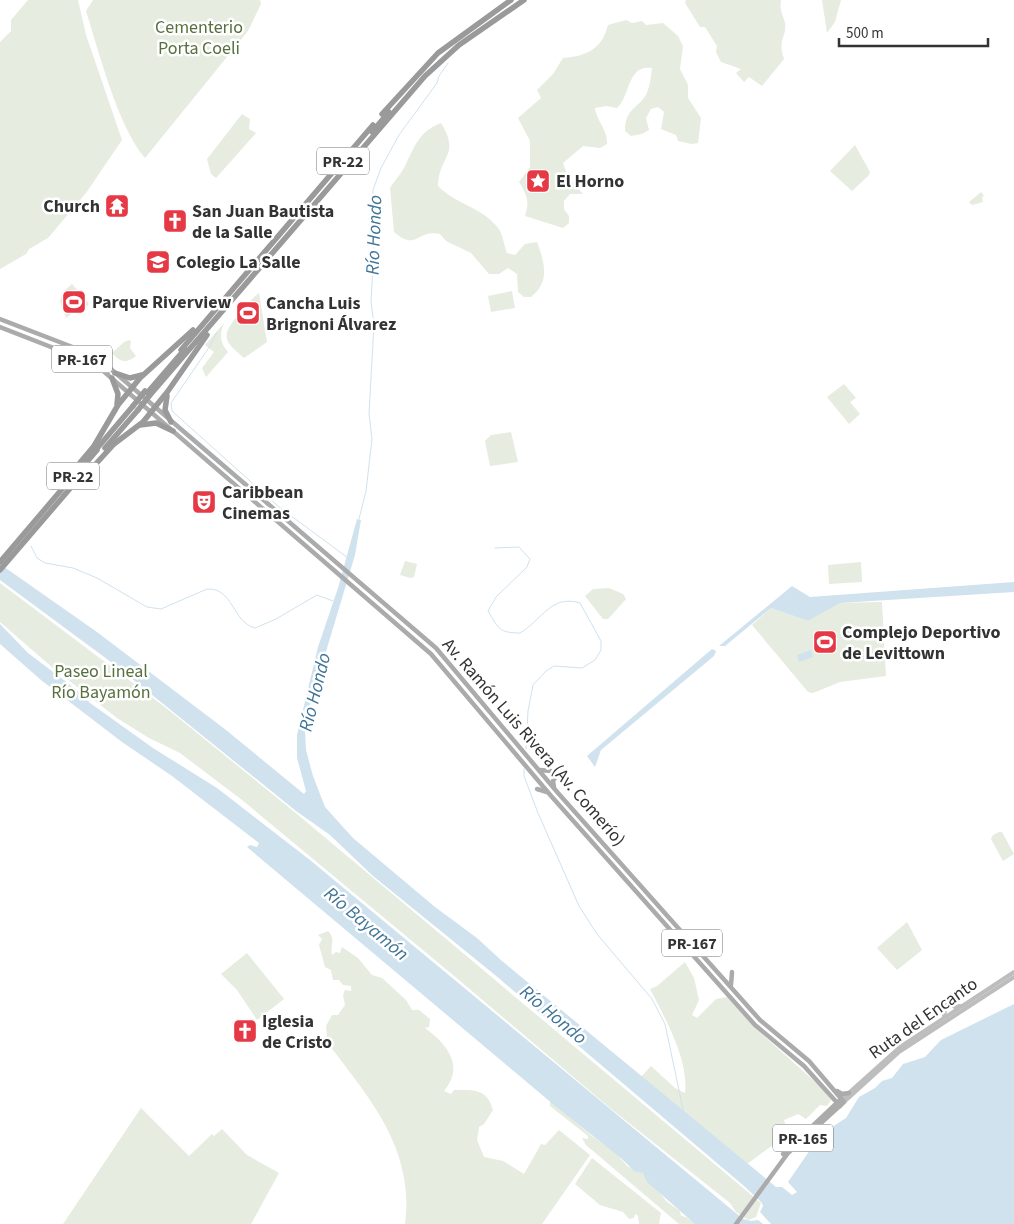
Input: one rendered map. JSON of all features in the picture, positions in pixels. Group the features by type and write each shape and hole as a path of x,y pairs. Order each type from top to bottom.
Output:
{"highway":[{"name":"PR-22","path":"0,570 16,546 148,393 226,308 422,74 460,35 510,0"},
{"path":"422,74 460,40 518,0"},
{"name":"PR-22","path":"422,74 459,45 524,0"},
{"name":"PR-22","path":"148,393 220,304 410,88"},
{"path":"148,393 410,88"},
{"path":"69,485 73,472 94,446 115,410 145,373 220,304"},
{"path":"69,485 83,478 114,444 138,426 153,410 168,392 226,308"},
{"path":"115,410 119,396 113,376 130,378 145,373"},
{"path":"168,392 165,407 171,422"},
{"path":"63,496 135,408"},
{"path":"16,546 135,408"},
{"path":"138,426 156,423 173,431"},
{"name":"PR-22","path":"0,562 63,496 69,485"}],"main road":[{"name":"Av. Ramón Luis Rivera (Av. Comerío)","path":"0,319 88,353 130,391 171,422 354,583 441,664 550,794 755,1025 804,1066 832,1097 841,1102"},
{"name":"Av. Ramón Luis Rivera (Av. Comerío)","path":"0,326 92,363 113,376"},
{"name":"Av. Ramón Luis Rivera (Av. Comerío)","path":"153,410 173,431 336,567"},
{"name":"Av. Ramón Luis Rivera (Av. Comerío)","path":"354,583 447,659 556,791 760,1020 809,1061 832,1088 841,1102"},
{"path":"538,768 546,772 551,771"},
{"path":"556,791 553,781 558,774"},
{"path":"535,776 535,787 550,794"},
{"path":"732,972 730,982 734,990"},
{"name":"Ruta del Encanto","path":"734,1224 787,1149 832,1107 841,1102 849,1092 894,1051 1014,972"},
{"name":"Ruta del Encanto","path":"770,1174 788,1153 841,1102 899,1052 1014,977"},
{"path":"939,1021 946,1012 947,1002 955,1007 965,1004"},
{"path":"832,1088 842,1094 849,1092"},
{"path":"832,1097 832,1107"}],"green space":[{"path":"28,0 78,0 86,35 122,140 86,193 48,238 29,249 26,254 0,269 0,42 11,31 11,20"},
{"name":"Cementerio Porta Coeli","path":"93,0 260,0 261,4 248,31 145,158 126,128 103,67 86,11"},
{"path":"686,0 781,0 781,9 785,23 781,47 784,59 762,86 749,77 744,82 736,73 741,69 721,62 716,52 717,46 705,27 700,27 685,3"},
{"path":"822,0 841,0 835,22 827,33"},
{"path":"626,20 632,23 642,21 646,25 663,23 678,36 683,46 680,69 688,85 688,98 701,118 698,143 692,144 678,141 676,135 661,129 664,112 658,107 651,109 646,118 649,130 642,134 631,136 625,131 629,114 643,100 648,89 652,68 644,68 633,76 617,108 606,106 595,108 606,134 607,144 600,148 583,146 563,163 568,177 583,194 570,194 564,201 564,209 569,216 569,223 563,228 525,216 527,199 519,182 530,167 530,141 518,118 541,98 537,90 553,74 563,58 592,50 602,40 608,25"},
{"path":"242,114 250,119 249,129 256,133 216,178 211,174 207,159"},
{"path":"441,123 447,134 449,149 439,176 438,186 452,197 492,221 500,231 507,253 515,255 525,244 537,242 544,265 544,272 541,285 531,297 524,297 518,292 517,274 508,268 499,274 489,274 471,253 446,241 440,234 426,234 413,240 408,240 394,232 390,188 403,170 419,139 428,130"},
{"path":"855,145 870,172 852,191 830,171"},
{"path":"981,192 984,196 982,197 983,202 972,205 969,202"},
{"name":"Parque Riverview","path":"72,284 89,304 84,309 81,306 66,318 60,301 64,291"},
{"path":"512,291 515,308 491,312 488,296"},
{"path":"259,293 267,342 244,358 228,342 227,332 249,302"},
{"path":"224,323 221,338 228,352 206,377 202,368 214,352 205,345"},
{"path":"129,340 131,341 130,348 136,356 126,361 120,360 112,353"},
{"path":"844,384 856,398 850,402 860,414 849,424 827,397"},
{"path":"511,432 518,462 490,466 485,441 491,435"},
{"path":"405,561 417,564 414,577 400,575"},
{"path":"861,562 862,582 829,584 828,565"},
{"name":"Paseo Lineal Río Bayamón","path":"0,583 170,711 297,814 761,1203 756,1217 748,1220 736,1212 730,1203 610,1108 242,800 180,753 149,738 117,718 53,668 0,622"},
{"path":"609,588 623,594 626,599 608,619 603,619 585,596 593,589"},
{"name":"Complejo Deportivo de Levittown","path":"882,602 886,676 840,682 813,693 808,692 752,625 771,608 808,621 839,603"},
{"path":"1002,832 1014,854 1003,861 991,839 993,835"},
{"path":"907,922 922,950 897,970 877,948"},
{"path":"328,931 332,936 332,955 336,952 340,953 342,947 358,958 372,975 382,978 406,1000 412,1010 419,1010 430,1019 429,1027 425,1028 446,1048 453,1064 450,1082 444,1091 451,1094 454,1090 474,1091 483,1094 487,1098 493,1110 484,1124 479,1127 477,1140 484,1157 503,1161 524,1174 541,1144 545,1145 559,1130 590,1155 542,1224 405,1224 406,1196 403,1170 395,1146 371,1102 324,1038 327,1035 326,1026 332,1015 338,1015 345,1005 343,995 345,990 351,991 351,986 343,985 339,980 333,980 331,970 325,967 319,945 322,939 318,935"},
{"path":"247,953 284,999 257,1020 237,990 221,974"},
{"path":"685,962 694,978 699,1000 692,1015 697,1018 716,999 727,997 756,1029 822,1088 831,1100 827,1106 820,1105 806,1119 798,1114 784,1120 788,1134 747,1164 641,1077 651,1066 675,1088 685,1093 685,1080 680,1053 650,989 657,986"},
{"path":"550,1100 592,1136 616,1153 628,1167 641,1170 667,1202 680,1211 681,1216 696,1224 679,1224 586,1145 582,1138 588,1139 588,1136 550,1106"},
{"path":"141,1108 189,1156 212,1134 214,1136 222,1129 247,1155 279,1173 251,1224 63,1224"},
{"path":"592,1158 661,1213 659,1224 639,1224 638,1216 635,1214 634,1218 629,1219 623,1212 600,1205 575,1184"}],"water":[{"path":"357,519 361,520 355,555 309,708 305,731 306,750 313,776 325,807 353,838 435,907 477,938 502,961 776,1187 782,1187 792,1195 797,1192 788,1182 821,1134 846,1118 859,1097 875,1088 882,1081 892,1078 903,1064 925,1057 941,1040 1014,1004 1014,1224 771,1224 760,1212 763,1206 762,1203 744,1186 495,975 373,876 330,835 296,811 115,665 0,580 0,564 97,632 226,730 304,794 306,791 297,758 297,735 318,647 338,588"},
{"path":"1014,582 1014,592 840,603 808,621 771,608 725,646 719,646 792,586 810,597"},
{"name":"Río Bayamón","path":"0,624 28,653 73,687 90,703 153,748 217,788 310,860 743,1219 758,1220 763,1224 695,1224 647,1182 643,1173 634,1171 247,847 250,845 257,847 259,843 172,776 122,742 41,680 0,644"},
{"path":"712,649 716,651 714,656 601,750 595,767 587,756"},
{"path":"811,650 813,657 799,662 797,655"}],"waterway":[{"name":"Río Hondo","path":"359,519 366,491 372,439 369,414 374,324 371,302 374,248 372,225 373,190 381,168 399,135 437,83 439,76 448,63"},
{"path":"217,332 210,346 171,403 172,411 279,507 348,558"},
{"path":"31,546 37,558 45,563 73,568 97,578 147,607 161,609 207,589 216,590 228,599 247,625 255,628 276,619 317,595 333,601"},
{"path":"495,548 519,547 530,559 527,567 496,597 488,611 494,622 503,631 520,633 554,605 570,601 580,603 601,641 601,650 595,660 582,668 554,666 546,671 533,685 528,711 526,749"},
{"path":"524,769 524,776 538,813 579,906 597,934 652,999 665,1024 684,1114"}],"place":[{"name":"El Horno","path":"538,181"},
{"name":"Church","path":"117,206"},
{"name":"San Juan Bautista de la Salle","path":"175,221"},
{"name":"Colegio La Salle","path":"158,262"},
{"name":"Parque Riverview","path":"74,302"},
{"name":"Cancha Luis Brignoni Álvarez","path":"248,313"},
{"name":"Caribbean Cinemas","path":"204,502"},
{"name":"Complejo Deportivo de Levittown","path":"825,642"},
{"name":"Iglesia de Cristo","path":"245,1031"}]}
